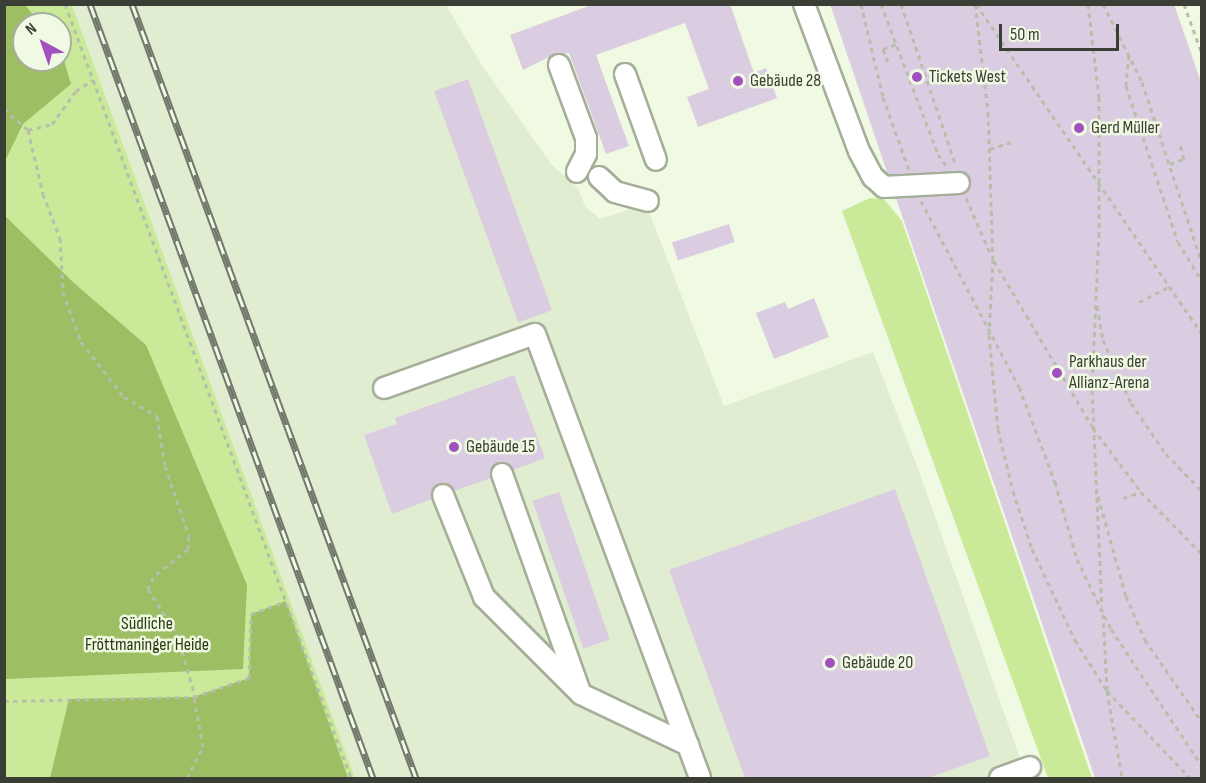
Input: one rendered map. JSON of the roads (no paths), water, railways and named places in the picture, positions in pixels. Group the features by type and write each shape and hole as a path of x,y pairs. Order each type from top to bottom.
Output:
{"lane":[{"path":"804,4 866,167 884,187 959,183"},
{"path":"559,65 586,138 586,154 577,172"},
{"path":"625,74 656,160"},
{"path":"599,177 615,192 648,201"},
{"path":"384,388 535,334 700,778"},
{"path":"502,474 581,694"},
{"path":"443,495 484,597 581,694 688,745"},
{"path":"1000,778 1030,767"}],"railway":[{"path":"90,4 373,778"},
{"path":"132,4 416,778"}],"place":[{"name":"Tickets West","path":"917,77"},
{"name":"Gebäude 28","path":"738,81"},
{"name":"Gerd Müller","path":"1079,128"},
{"name":"Parkhaus der Allianz-Arena","path":"1057,373"},
{"name":"Gebäude 15","path":"454,447"},
{"name":"Gebäude 20","path":"830,663"}],"park label":[{"name":"Südliche Fröttmaninger Heide","path":"147,635"}]}
